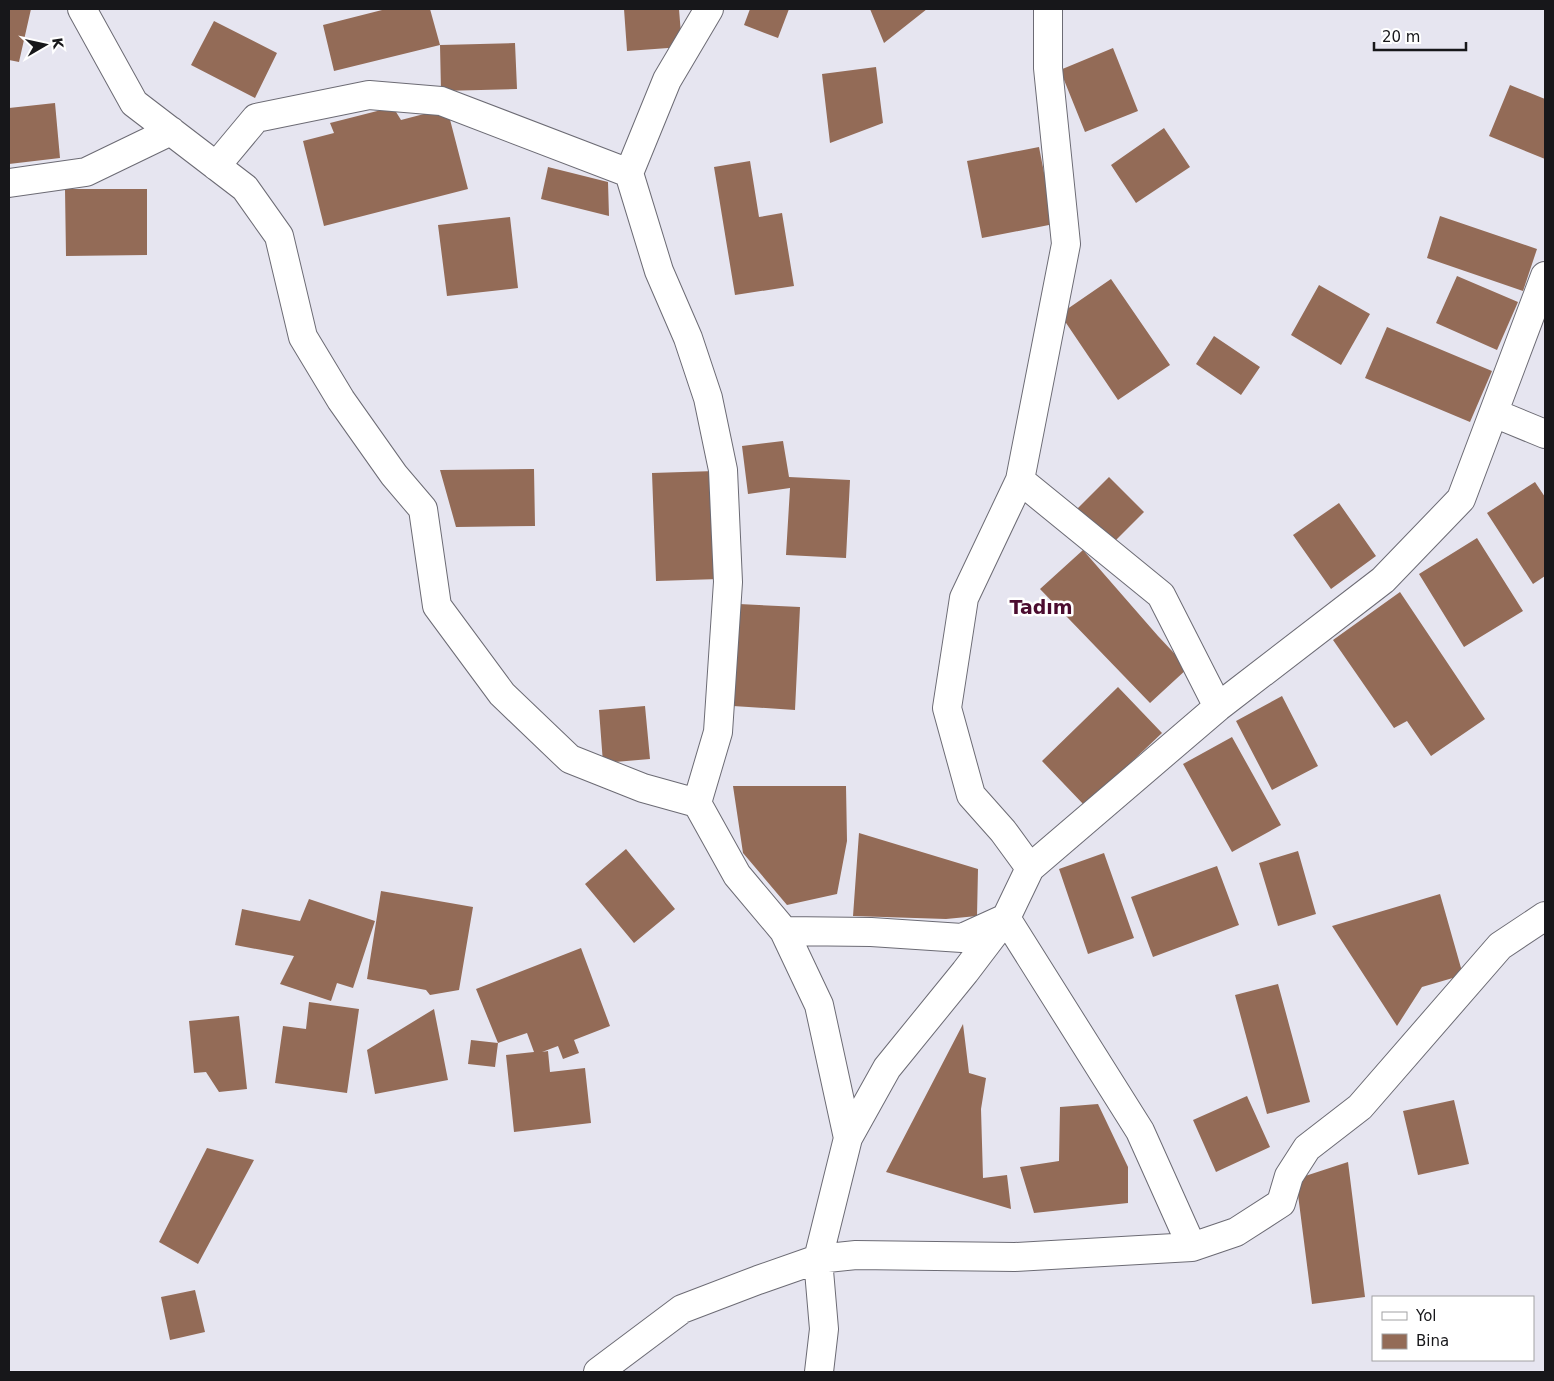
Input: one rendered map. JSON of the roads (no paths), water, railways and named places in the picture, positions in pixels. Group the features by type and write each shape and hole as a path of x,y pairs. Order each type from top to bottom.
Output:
{"street":[{"path":"82,9 134,103 245,188 279,236 302,337 342,400 394,475 423,509 438,606 502,694 570,760 643,788 697,803 737,875 784,931 819,1005 848,1138"},
{"path":"697,803 718,732 728,582 723,470 708,398 688,338 659,271 629,172 668,80 709,9"},
{"path":"1030,868 1003,831 971,795 947,708 964,598 1020,480 1066,244 1048,68 1048,9"},
{"path":"216,166 256,118 370,95 441,101 629,172"},
{"path":"9,183 86,172 171,131"},
{"path":"819,1372 824,1329 818,1259 848,1138 887,1068 1006,918 1030,868 1218,707 1383,580 1461,499 1545,276"},
{"path":"1494,413 1545,434"},
{"path":"1020,480 1161,595 1218,707"},
{"path":"598,1372 682,1309 818,1259 856,1255 1015,1257 1192,1247 1236,1232 1281,1203 1289,1176 1307,1148 1360,1108 1500,946 1545,916"},
{"path":"784,931 871,932 962,938 1006,918"},
{"path":"1006,918 1140,1131 1192,1247"}],"district":[{"name":"Tadım","path":"1041,607"}]}
